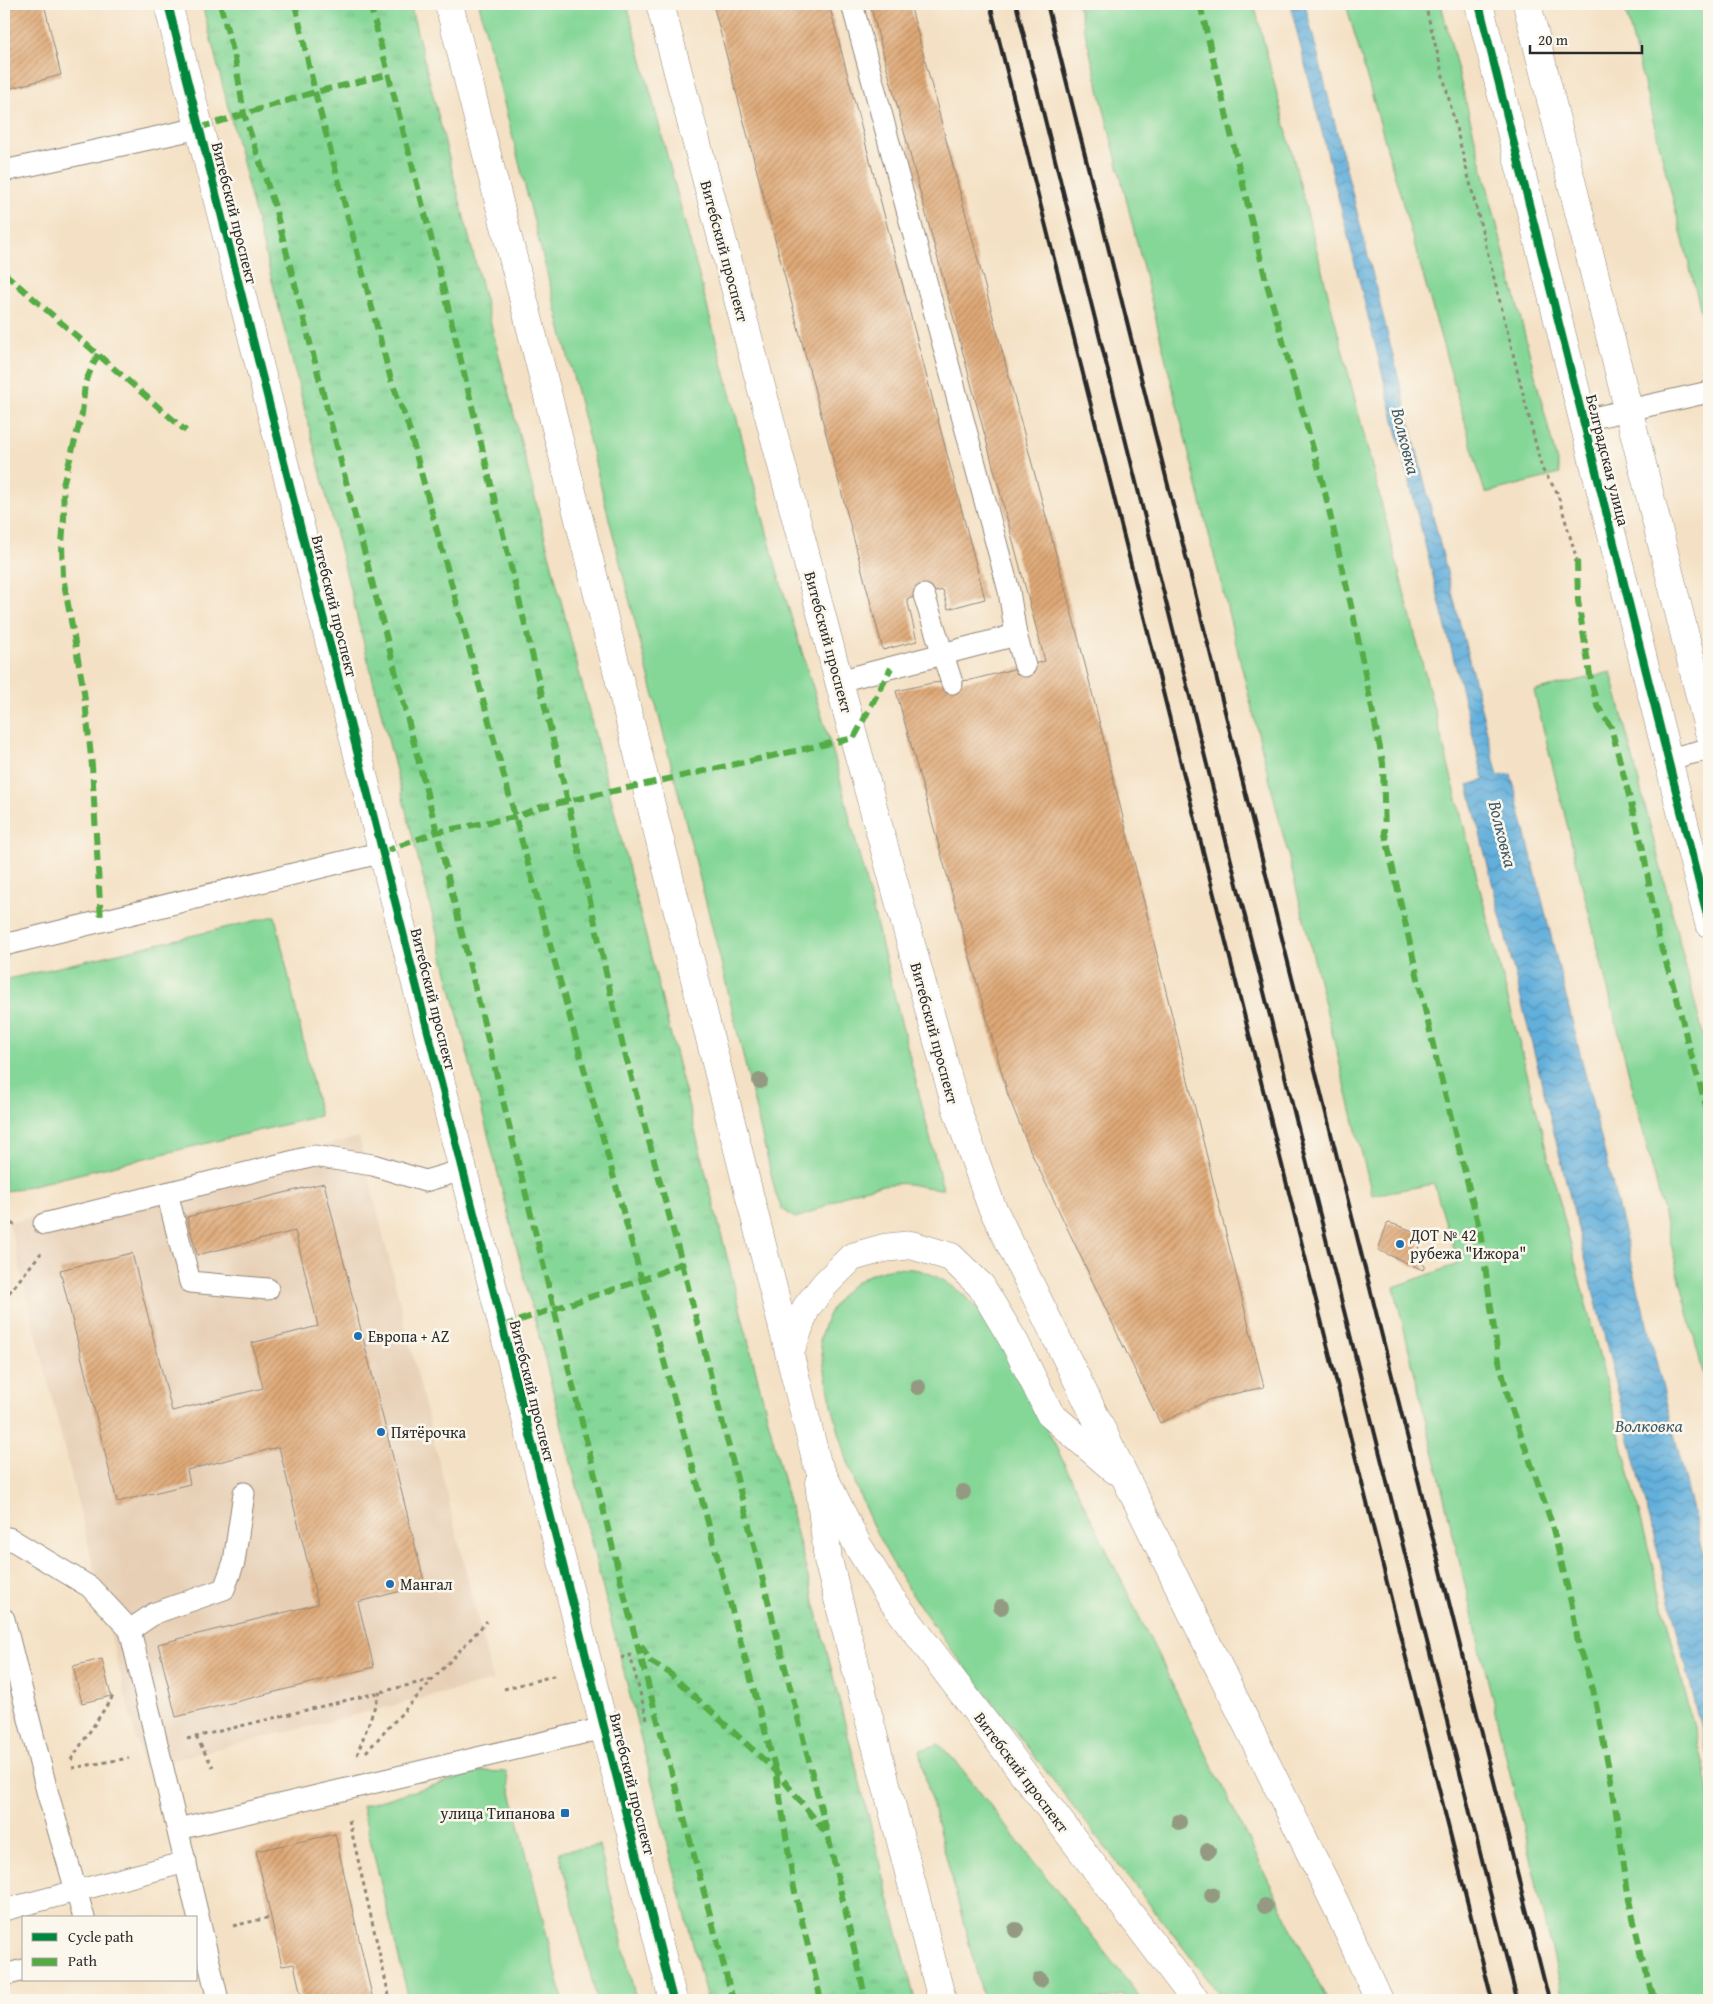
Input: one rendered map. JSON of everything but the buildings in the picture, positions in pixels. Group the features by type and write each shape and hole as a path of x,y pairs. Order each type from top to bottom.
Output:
{"main road":[{"name":"Витебский проспект","path":"168,4 673,2000"},
{"name":"Витебский проспект","path":"449,4 817,1463 858,1546 889,1596 1195,2000"},
{"name":"Витебский проспект","path":"660,4 840,681 956,1107 991,1205 1123,1477 1336,1905 1379,2000"},
{"name":"Белградская улица","path":"1479,4 1709,923"},
{"name":"Белградская улица","path":"1527,4 1709,732"},
{"path":"790,1353 806,1308 825,1284 852,1256 884,1248 911,1245 951,1257 981,1286 1015,1343 1050,1414 1123,1477"},
{"path":"817,1463 828,1560 942,2000"}],"lane":[{"path":"852,4 1009,591 1016,636 1025,666"},
{"path":"4,171 200,128"},
{"path":"1584,420 1709,392"},
{"path":"924,595 945,654 952,683"},
{"path":"840,681 1016,636"},
{"path":"1668,759 1709,749"},
{"path":"4,945 383,852"},
{"path":"42,1234 167,1193 314,1156 373,1165 425,1181 464,1170"},
{"path":"167,1193 190,1282 268,1289"},
{"path":"130,1630 155,1613 224,1589 234,1562 244,1493"},
{"path":"4,1538 9,1538 90,1587 130,1630 218,2000"},
{"path":"4,1619 54,1774 83,1916"},
{"path":"178,1829 604,1728"},
{"path":"4,1910 186,1862"},
{"path":"4,1976 22,1971"}],"path":[{"path":"1425,4 1542,469 1557,492 1577,560"},
{"path":"4,1220 21,1227"},
{"path":"4,1299 42,1253 42,1234"},
{"path":"352,1767 487,1622"},
{"path":"54,1774 137,1660"},
{"path":"54,1774 159,1752 164,1744 435,1679"},
{"path":"380,1692 342,1790 390,2000"},
{"path":"196,1737 213,1767"},
{"path":"202,1934 271,1917"}],"shaded area":[{"path":"359,1137 493,1681 143,1767 9,1223"}],"green space":[{"path":"202,4 410,4 915,2000 707,2000"},
{"path":"479,4 627,4 778,574 835,759 943,1189 909,1184 887,1184 851,1193 795,1218 782,1209 776,1195 719,954"},
{"path":"1078,4 1254,4 1709,1786 1709,2000 1564,2000 1394,1287 1458,1264 1434,1184 1372,1195"},
{"path":"1346,4 1441,4 1560,474 1485,493"},
{"path":"1624,4 1703,4 1709,28 1709,344"},
{"path":"1611,672 1709,1058 1709,1397 1534,691"},
{"path":"275,916 320,1116 4,1192 4,980"},
{"path":"895,1268 922,1271 948,1283 982,1314 1008,1349 1327,2000 1224,2000 961,1662 927,1616 896,1568 871,1521 851,1471 829,1393 820,1341 829,1314 845,1291 867,1276"},
{"path":"939,1744 958,1764 1142,2000 1125,2000 1123,1995 1108,1998 1108,2000 984,2000 926,1781 920,1750"},
{"path":"483,1771 506,1772 563,2000 409,2000 362,1806"},
{"path":"599,1845 636,2000 597,2000 559,1852"}],"water":[{"name":"Волковка","path":"1290,4 1305,4 1498,776 1511,774 1709,1575 1709,1759 1468,785 1484,780"}],"railway":[{"path":"990,4 1492,2000"},
{"path":"1016,4 1517,2000"},
{"path":"1047,4 1549,2000"}],"marked path":[{"path":"220,4 235,58 244,114 274,204 437,832 628,1610 733,2000"},
{"path":"295,4 315,92 391,380 408,425 776,1771 794,1888 821,2000"},
{"path":"370,4 432,241 568,802 619,1031 682,1263 828,1836 866,2000"},
{"path":"1200,4 1265,277 1323,484 1353,614 1383,763 1385,834 1437,1062 1480,1231 1498,1356 1510,1404 1551,1521 1572,1606 1579,1648 1593,1689 1612,1784 1629,1900 1645,1970 1655,2000"},
{"path":"199,128 315,92 387,75"},
{"path":"4,273 186,431"},
{"path":"98,354 85,383 82,414 63,485 64,518 62,544 63,577 84,692 92,766 101,921"},
{"path":"1706,373 1709,376"},
{"path":"1577,560 1578,601 1591,681 1597,705 1611,727 1643,849 1659,940 1676,994 1709,1116"},
{"path":"383,852 437,832 515,817 541,807 854,738 891,668"},
{"path":"502,1326 642,1280 682,1263"},
{"path":"641,1645 651,1662 668,1672 776,1771 826,1833"}],"cycle path":[{"path":"168,4 673,2000"},
{"path":"1479,4 1709,923"}],"place":[{"name":"ДОТ № 42 рубежа \"Ижора\"","path":"1400,1244"},
{"name":"Европа + AZ","path":"358,1336"},
{"name":"Пятёрочка","path":"381,1432"},
{"name":"Мангал","path":"390,1584"},
{"name":"улица Типанова","path":"565,1813"}]}
